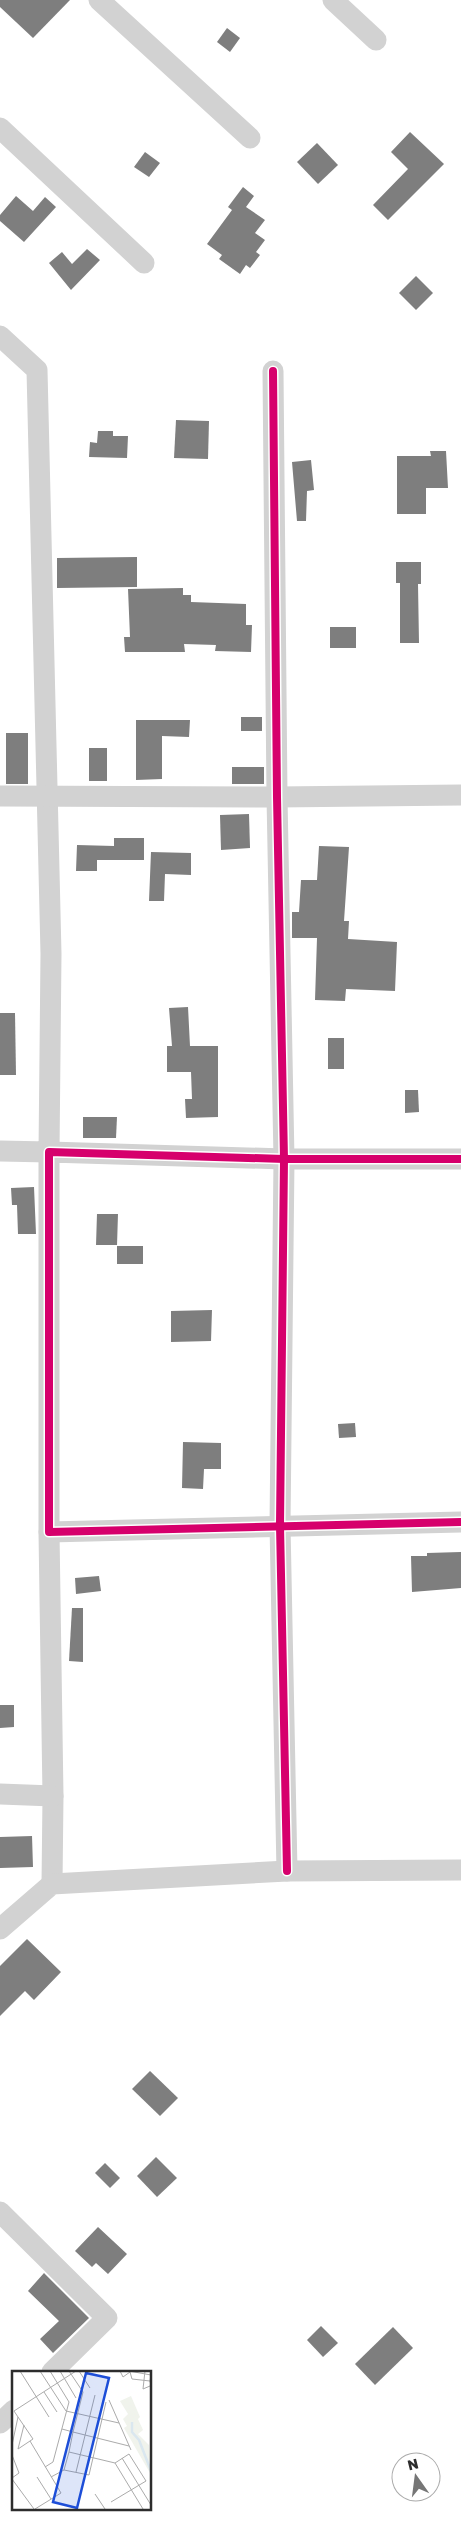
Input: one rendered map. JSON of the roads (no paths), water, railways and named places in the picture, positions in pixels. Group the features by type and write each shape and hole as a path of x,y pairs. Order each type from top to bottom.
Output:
{"street":[{"path":"99,0 250,138"},
{"path":"333,0 376,40"},
{"path":"0,128 144,263"},
{"path":"0,336 37,370 51,954 49,1532 53,1796 52,1884"},
{"path":"273,371 277,797 284,1159 280,1526 288,1871"},
{"path":"0,796 277,797 461,795"},
{"path":"0,1151 284,1159 461,1159"},
{"path":"49,1532 461,1522"},
{"path":"0,1794 53,1796"},
{"path":"0,1929 52,1884 288,1871 461,1870"},
{"path":"0,2212 107,2318 53,2371"},
{"path":"0,2423 12,2412"}]}
